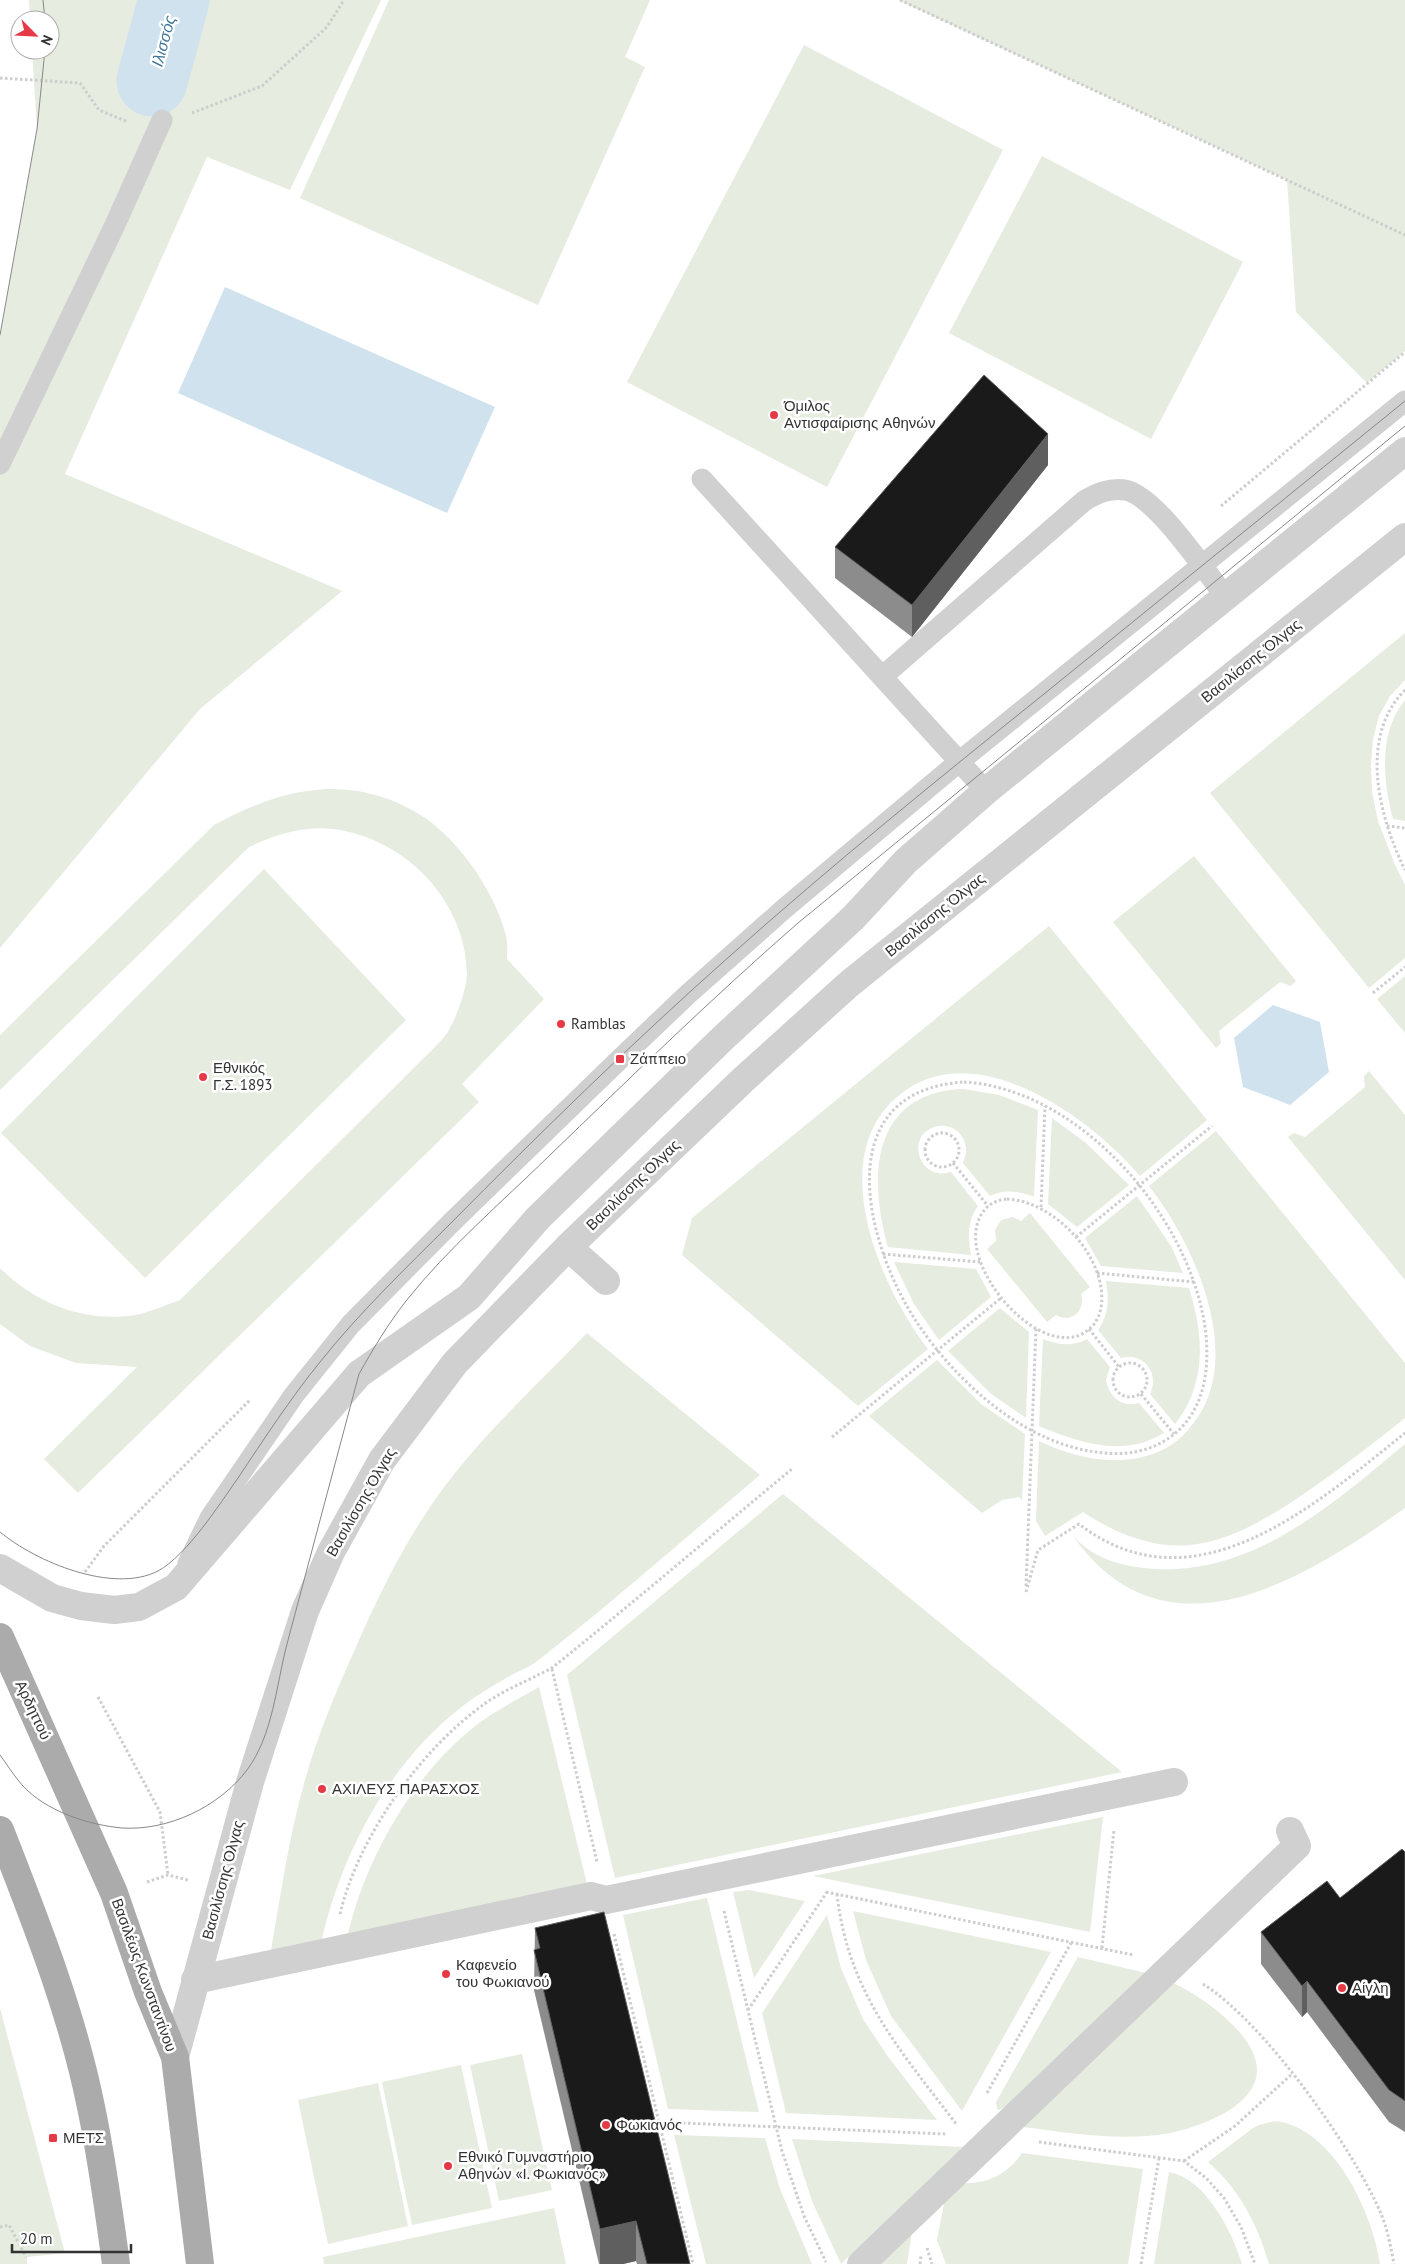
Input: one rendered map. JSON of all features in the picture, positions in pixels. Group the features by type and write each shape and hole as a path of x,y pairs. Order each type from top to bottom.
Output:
{"main road":[{"name":"Αρδηττού","path":"0,1637 54,1756"},
{"name":"Βασιλέως Κωνσταντίνου","path":"54,1756 114,1893 148,1992 175,2057 200,2264"},
{"path":"0,1830 34,1916 69,2019 91,2106 116,2264"}],"street":[{"path":"0,1568 52,1598 89,1607 114,1610 139,1607 176,1587 359,1374 469,1297 545,1211 742,1019 853,918 906,861 986,792 1405,451"},
{"name":"Βασιλίσσης Όλγας","path":"175,2057 262,1742 305,1611 331,1552 382,1460 455,1363 568,1247 744,1078 849,984 1405,537"},
{"path":"568,1247 606,1281"},
{"path":"195,1980 591,1896 606,1900 1174,1782"},
{"path":"861,2264 1298,1846 1290,1831"}],"lane":[{"path":"0,464 114,227 162,120"},
{"path":"176,1587 210,1518 294,1395 352,1324 452,1222 731,955 960,761 1405,401"},
{"path":"702,479 960,761 986,792"},
{"path":"882,676 1084,501 1097,493 1112,489 1126,490 1140,496 1157,512 1202,565 1225,596"}],"path":[{"path":"0,78 80,82 99,110 139,126 194,112 262,86 327,27 344,0"},
{"path":"900,0 1405,235"},
{"path":"1405,690 1396,700 1386,719 1380,741 1378,778 1387,826 1405,870"},
{"path":"1387,826 1405,828"},
{"path":"1373,993 1405,967"},
{"path":"964,1082 1001,1087 1026,1096 1066,1118 1091,1137 1139,1185 1168,1228 1194,1282 1205,1328 1207,1366 1203,1389 1194,1410 1174,1434 1156,1446 1113,1454 1088,1451 1070,1446 1032,1430 986,1398 961,1376 938,1350 908,1308 883,1254 872,1208 871,1163 874,1146 882,1126 902,1101 916,1092 931,1086 964,1082"},
{"path":"1041,1208 1045,1106"},
{"path":"1076,1238 1212,1126"},
{"path":"940,1132 953,1137 958,1144 959,1150 953,1163 940,1167 929,1160 925,1149 929,1138 940,1132"},
{"path":"953,1163 988,1206"},
{"path":"1002,1199 1011,1199 1020,1200 1041,1208 1063,1223 1076,1238 1090,1258 1096,1273 1101,1295 1101,1309 1098,1317 1089,1329 1079,1336 1052,1335 1036,1328 1014,1312 1001,1298 987,1277 980,1262 976,1241 976,1227 981,1215 988,1206 1002,1199"},
{"path":"883,1254 980,1262"},
{"path":"1096,1273 1194,1282"},
{"path":"832,1437 1001,1298"},
{"path":"1036,1328 1026,1592 1038,1550 1079,1524 1117,1546 1146,1555 1183,1557 1224,1551 1260,1537 1289,1519 1405,1433"},
{"path":"1089,1329 1119,1367"},
{"path":"1125,1364 1132,1364 1144,1371 1147,1384 1141,1394 1128,1397 1116,1390 1113,1379 1119,1367 1125,1364"},
{"path":"1141,1394 1174,1434"},
{"path":"331,1951 352,1876 379,1823 403,1785 434,1748 465,1719 485,1704 552,1668 792,1468"},
{"path":"552,1668 693,2264"},
{"path":"98,1697 160,1812 168,1875"},
{"path":"1102,1948 1118,1794"},
{"path":"146,1883 168,1875 191,1881"},
{"path":"716,1877 776,2126 796,2195 826,2264"},
{"path":"748,2010 827,1892"},
{"path":"837,1894 841,1917 854,1964 875,2013 896,2045 963,2134"},
{"path":"983,2099 1071,1942"},
{"path":"1184,2161 1206,2148 1242,2120 1292,2074"},
{"path":"658,2122 994,2136 1184,2161 1206,2178 1224,2198 1242,2227 1255,2264"},
{"path":"1141,2264 1159,2158"},
{"path":"0,2227 9,2225 26,2257"},
{"path":"924,2241 932,2264"}],"shaded area":[{"path":"29,0 381,0 290,190 207,157 65,474 342,591 200,709 0,948 0,337 37,129 33,60 60,60 60,10 30,10"},
{"path":"389,0 650,0 625,57 645,67 538,305 300,198"},
{"path":"898,0 1405,0 1405,351 1367,383 1296,312 1287,180"},
{"path":"804,45 1003,150 827,487 627,382"},
{"path":"1042,156 1243,262 1151,439 949,333"},
{"path":"1405,633 1405,680 1390,696 1379,716 1373,739 1371,765 1372,792 1378,821 1405,885 1405,958 1369,988 1210,793"},
{"path":"1405,700 1405,821 1393,819 1387,789 1385,758 1390,727 1396,713"},
{"path":"326,789 359,791 379,796 410,809 442,831 470,863 492,900 506,936 507,959 544,999 462,1084 479,1102 78,1493 44,1459 137,1367 76,1363 30,1346 0,1324 0,1268 29,1292 45,1301 80,1313 117,1317 136,1315 180,1300 446,1035 456,1016 465,986 467,974 464,948 457,924 445,902 430,882 412,864 392,849 369,838 345,831 320,828 296,831 271,837 249,847 0,1090 0,1035 214,825 242,811 281,796"},
{"path":"1194,856 1296,981 1291,986 1280,982 1219,1031 1221,1043 1216,1048 1113,922"},
{"name":"Εθνικός Γ.Σ. 1893","path":"264,869 406,1020 145,1278 1,1133"},
{"path":"1049,926 1207,1120 1140,1176 1094,1131 1065,1110 1033,1092 1000,1079 967,1073 936,1076 906,1090 880,1115 866,1146 862,1181 866,1218 877,1255 892,1290 909,1322 928,1349 858,1406 682,1255 692,1218"},
{"path":"1405,976 1405,1033 1377,999"},
{"path":"1369,1071 1405,1115 1405,1280 1288,1137 1294,1133 1305,1137 1365,1087 1364,1076"},
{"path":"964,1089 999,1095 1038,1110 1034,1197 1012,1192 1001,1192 990,1196 963,1163 966,1148 963,1137 953,1129 939,1126 928,1130 921,1137 918,1145 919,1155 923,1163 930,1170 939,1173 951,1172 978,1206 972,1217 969,1229 971,1255 888,1247 878,1193 879,1167 884,1143 894,1122 910,1105 933,1094"},
{"path":"1052,1118 1086,1143 1129,1185 1077,1227 1048,1204"},
{"path":"1216,1131 1405,1363 1405,1418 1308,1491 1252,1526 1225,1537 1199,1544 1172,1545 1144,1541 1115,1530 1083,1512 1045,1536 1036,1521 1039,1441 1065,1452 1105,1460 1132,1459 1146,1456 1160,1451 1177,1441 1192,1425 1208,1398 1215,1368 1214,1335 1208,1302 1197,1269 1182,1238 1149,1186"},
{"path":"1137,1196 1171,1246 1183,1273 1101,1266 1085,1238"},
{"path":"1030,1213 1090,1287 1081,1294 1081,1306 1072,1317 1067,1318 1056,1315 1047,1322 987,1249 996,1241 995,1230 1001,1220 1013,1217 1021,1221"},
{"path":"894,1262 976,1269 991,1297 939,1340 914,1304"},
{"path":"1106,1281 1189,1288 1198,1323 1200,1359 1193,1392 1175,1424 1150,1394 1153,1379 1148,1366 1137,1358 1121,1358 1098,1330 1104,1319 1107,1307"},
{"path":"1000,1308 1029,1332 1026,1418 990,1393 948,1351"},
{"path":"587,1333 760,1475 621,1593 536,1662 477,1695 434,1731 410,1756 371,1813 355,1843 342,1875 322,1939 271,1950 290,1843 299,1801 310,1764 339,1686 385,1584 410,1538 455,1473 503,1419"},
{"path":"1043,1339 1065,1344 1082,1342 1087,1339 1110,1367 1106,1380 1113,1396 1127,1404 1139,1403 1164,1433 1149,1441 1117,1446 1102,1445 1070,1438 1039,1426"},
{"path":"937,1360 981,1404 1025,1434 1022,1501 1019,1497 1002,1500 982,1513 869,1416"},
{"path":"1405,1444 1405,1508 1366,1535 1324,1560 1281,1582 1237,1598 1193,1604 1150,1597 1110,1576 1073,1536 1100,1556 1132,1566 1155,1569 1192,1568 1226,1560 1259,1547 1290,1531 1321,1511 1350,1490"},
{"path":"783,1494 1122,1772 615,1878 567,1675"},
{"path":"539,1687 587,1884 348,1934 366,1877 379,1849 394,1821 431,1769 474,1727"},
{"path":"1103,1817 1090,1932 813,1876"},
{"path":"749,1890 805,1901 754,1978 733,1892"},
{"path":"707,1898 759,2112 668,2109 623,1915"},
{"path":"853,1911 1051,1952 962,2111 891,2016 866,1960"},
{"path":"827,1915 841,1968 863,2019 889,2058 937,2120 786,2113 762,2013"},
{"path":"1078,1957 1146,1973 1010,2103 1000,2110 997,2109 996,2102"},
{"path":"1173,1983 1198,1997 1226,2018 1248,2043 1255,2057 1257,2070 1254,2083 1247,2095 1237,2105 1196,2126 1152,2136 1096,2136 1023,2127"},
{"path":"0,2008 65,2253 27,2257 27,2264 0,2264"},
{"path":"522,2054 552,2190 499,2201 470,2065"},
{"path":"461,2065 492,2208 412,2225 382,2082"},
{"path":"378,2083 408,2226 328,2244 298,2100"},
{"path":"1275,2121 1296,2127 1315,2139 1332,2155 1347,2176 1359,2198 1376,2243 1380,2264 1269,2264 1259,2235 1246,2208 1229,2184 1208,2162 1253,2128"},
{"path":"674,2135 765,2138 780,2189 812,2264 706,2264"},
{"path":"792,2139 963,2147 841,2264 812,2201"},
{"path":"1022,2153 1143,2169 1128,2264 946,2264 937,2240 945,2198 961,2183 980,2182 996,2177 1010,2167"},
{"path":"1169,2172 1182,2176 1205,2195 1224,2222 1242,2264 1154,2264"},
{"path":"554,2208 566,2264 324,2264 323,2257"},
{"path":"912,2232 907,2264 879,2264"}],"water":[{"path":"225,287 495,407 447,513 178,393"},
{"path":"1273,1005 1320,1022 1329,1072 1290,1105 1243,1087 1234,1038"}],"building":[{"path":"984,375 1048,434 912,605 835,547"},
{"name":"Αίγλη","path":"1402,1849 1405,1852 1405,2101 1389,2090 1307,1981 1302,1986 1261,1932 1327,1881 1340,1898"},
{"name":"Φωκιανός","path":"604,1912 690,2264 647,2264 636,2221 600,2229 534,1950 540,1948 535,1928"}],"waterway":[{"name":"Ιλισσός","path":"152,81 174,0"}],"tram line":[{"path":"43,0 44,10"},
{"path":"0,335 37,129 44,60"},
{"path":"0,1532 15,1543 54,1564 98,1577 119,1579 140,1577 158,1571 169,1564 202,1529 298,1390 367,1308 553,1121 623,1054 695,987 846,855 1405,401"},
{"path":"0,1755 24,1787 48,1806 85,1821 122,1828 139,1828 174,1821 207,1805 235,1783 256,1756 273,1710 287,1644 359,1374 393,1319 422,1281 475,1226 641,1067 798,923 1405,426"}],"place":[{"name":"Όμιλος Αντισφαίρισης Αθηνών","path":"774,415"},
{"name":"Ramblas","path":"561,1024"},
{"name":"Ζάππειο","path":"620,1059"},
{"name":"Εθνικός Γ.Σ. 1893","path":"203,1077"},
{"name":"ΑΧΙΛΕΥΣ ΠΑΡΑΣΧΟΣ","path":"322,1789"},
{"name":"Καφενείο του Φωκιανού","path":"446,1974"},
{"name":"Αίγλη","path":"1342,1988"},
{"name":"Φωκιανός","path":"606,2125"},
{"name":"ΜΕΤΣ","path":"53,2138"},
{"name":"Εθνικό Γυμναστήριο Αθηνών «Ι. Φωκιανός»","path":"448,2166"}]}
